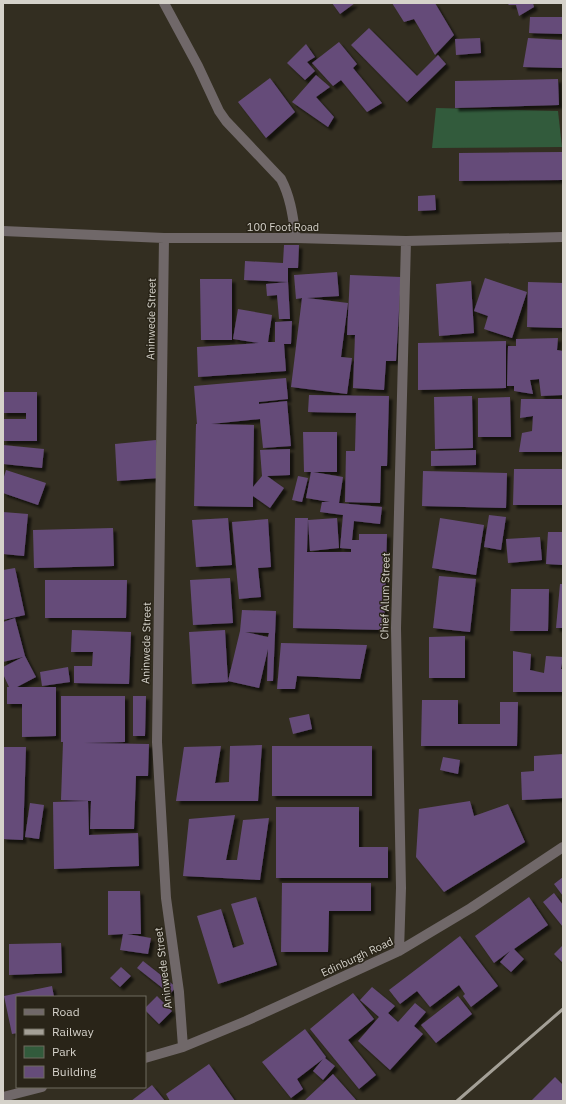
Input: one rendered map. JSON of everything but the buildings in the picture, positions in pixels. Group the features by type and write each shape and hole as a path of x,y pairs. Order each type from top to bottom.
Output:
{"street":[{"path":"164,3 226,121 282,179 288,191 296,238"},
{"name":"100 Foot Road","path":"3,231 164,238 296,238 406,241 563,238"},
{"name":"Aninwede Street","path":"164,238 157,742 166,898 179,992 183,1047"},
{"name":"Chief Alum Street","path":"399,951 401,888 396,628 406,241"},
{"name":"Edinburgh Road","path":"146,1058 183,1047 246,1021 399,951 471,908 563,847"},
{"path":"3,1097 38,1088"}],"green space":[{"path":"436,108 558,111 562,147 432,148"}],"railway":[{"path":"457,1101 563,1009"}]}
